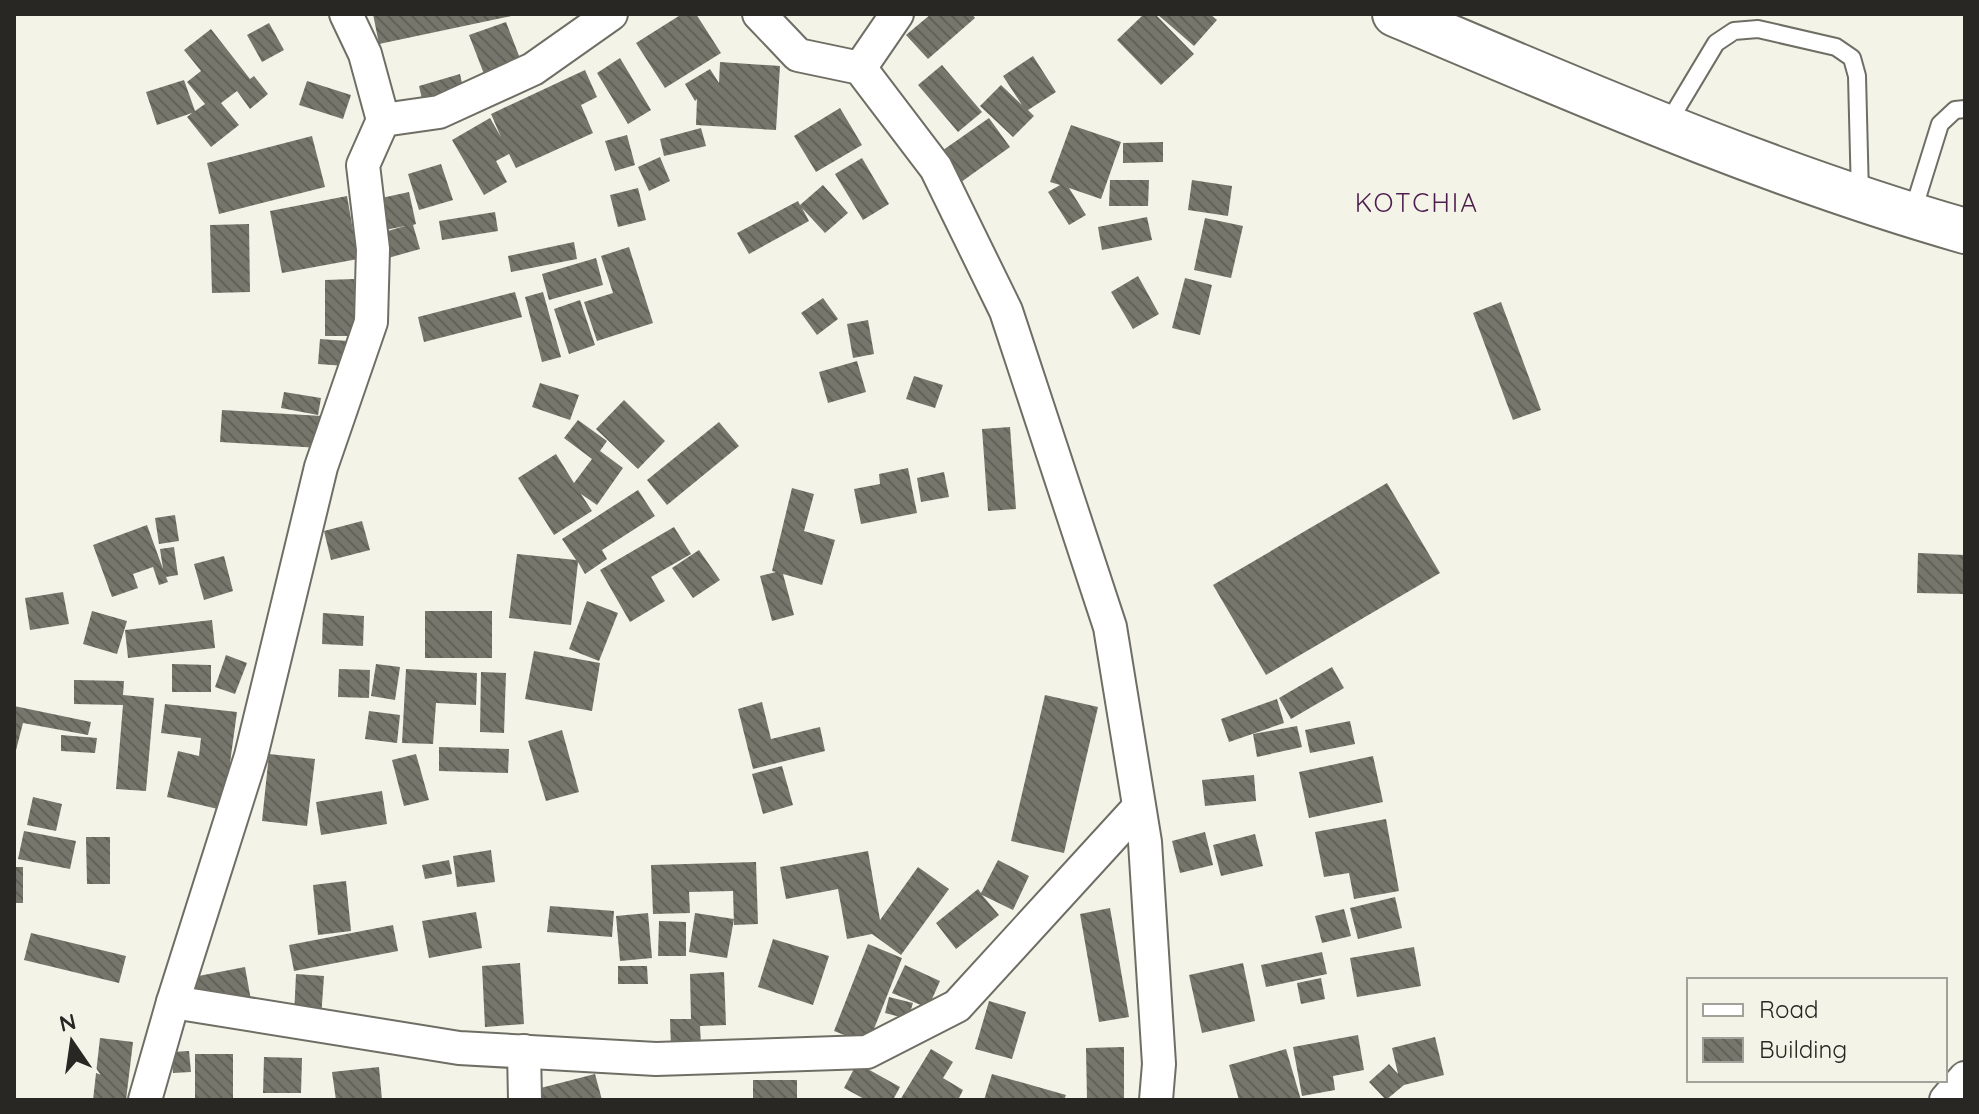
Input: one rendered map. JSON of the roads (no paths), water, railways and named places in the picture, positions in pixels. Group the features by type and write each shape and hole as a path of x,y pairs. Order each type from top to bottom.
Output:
{"main road":[{"path":"1395,14 1665,128 1911,215 1965,231"}],"street":[{"path":"145,1100 251,756 321,467 371,322 373,249 363,165 383,120 365,54 346,14"},
{"path":"383,120 439,112 533,69 611,14"},
{"path":"759,14 798,55 860,68 936,168 1006,311 1110,627 1145,842 1159,1064 1156,1100"},
{"path":"860,68 897,14"},
{"path":"173,1002 459,1048 656,1059 867,1052 957,1006 1139,807"},
{"path":"524,1051 525,1100"},
{"path":"1946,1100 1965,1078"}],"lane":[{"path":"1665,128 1716,43 1734,31 1758,29 1836,47 1852,58 1857,76 1860,196"},
{"path":"1911,215 1940,124 1955,110 1965,109"}],"district":[{"name":"KOTCHIA","path":"1417,202"}]}
